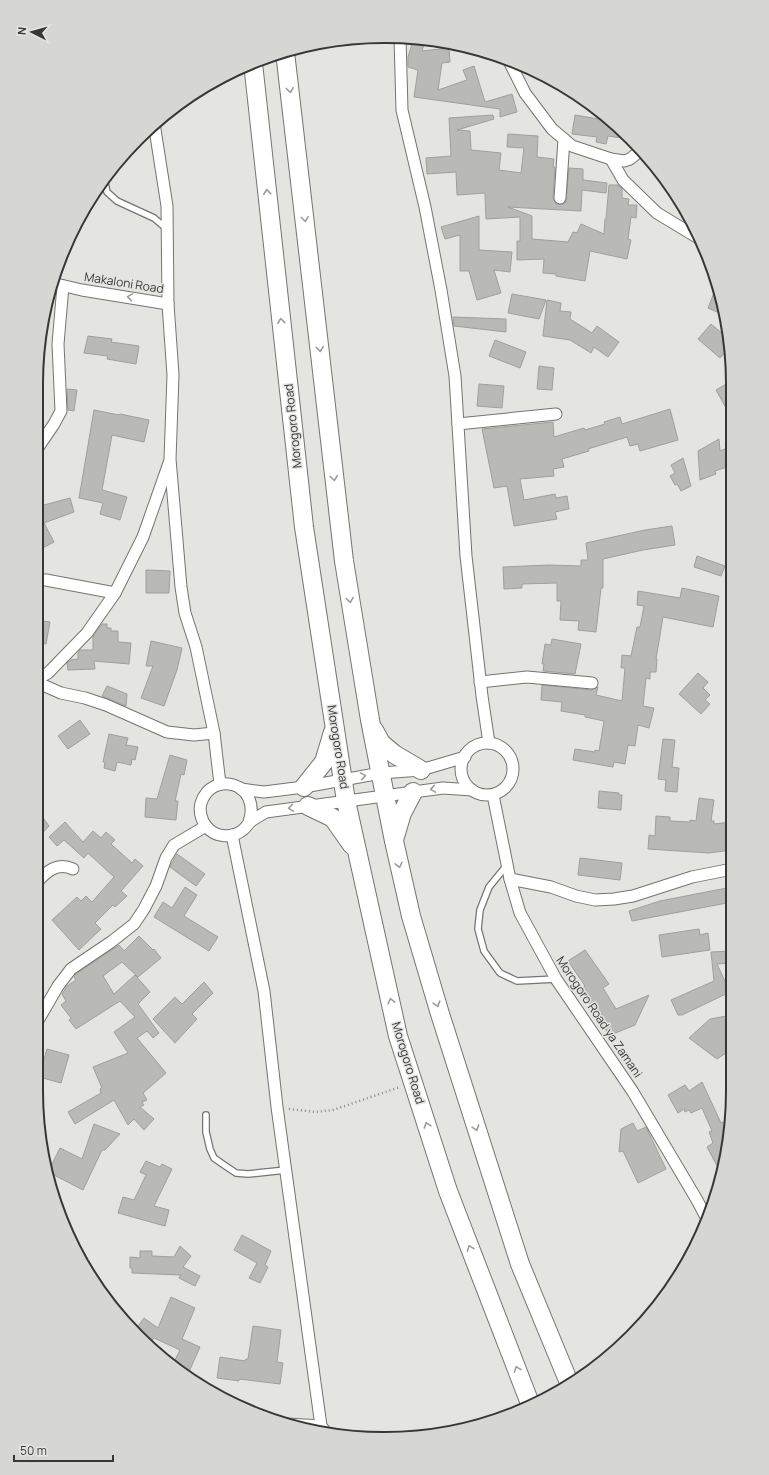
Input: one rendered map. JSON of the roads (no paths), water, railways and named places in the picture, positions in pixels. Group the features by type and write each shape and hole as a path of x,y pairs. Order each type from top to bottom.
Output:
{"highway":[{"path":"286,58 344,561 370,720 394,841 411,916 440,1014 520,1264 568,1378"},
{"name":"Morogoro Road","path":"254,69 304,527 346,801 398,1036 448,1191 528,1400"},
{"path":"370,720 381,743 394,754 421,770"},
{"path":"304,787 324,762 334,727"},
{"path":"394,841 402,813 413,792"},
{"path":"308,806 333,818 357,852"}],"street":[{"path":"400,44 402,110 425,207 442,290 455,376 466,556 480,682 489,743"},
{"path":"513,68 525,93 552,129 572,146 611,159 624,161 630,160 636,154"},
{"path":"155,131 167,206 168,304 173,375 170,459 181,587 185,613 196,647 214,733 220,784"},
{"path":"560,198 564,139"},
{"path":"611,159 623,180 657,214 691,234"},
{"name":"Makaloni Road","path":"58,285 168,304"},
{"path":"43,440 61,411 58,344 63,286"},
{"path":"458,424 556,414"},
{"path":"43,676 87,633 115,593 143,537 170,459"},
{"path":"43,580 115,593"},
{"path":"480,682 527,678 592,683"},
{"path":"43,684 61,693 85,698 106,705 167,732 194,735 214,733"},
{"path":"489,743 503,748 508,753 513,767 510,781 506,787 493,794 479,794 472,790 463,779 462,771 465,757 475,746 489,743"},
{"path":"241,789 264,792 304,787 381,774 421,770 465,757"},
{"path":"220,784 235,785 241,789 250,800 252,808 249,822 245,828 232,836 217,835 206,826 200,812 203,798 208,792 220,784"},
{"path":"249,822 266,812 443,788 472,790"},
{"name":"Morogoro Road ya Zamani","path":"493,794 510,879 520,913 556,979 633,1092 703,1212"},
{"path":"43,1012 58,986 71,969 112,942 134,924 156,886 166,858 174,845 206,826"},
{"path":"232,836 264,991 286,1170 323,1426"},
{"path":"43,876 52,868 66,866 73,870"},
{"path":"510,879 551,887 576,896 595,900 633,896 692,877 726,870"}],"lane":[{"path":"106,188 107,192 117,201 154,218 168,230"},
{"path":"507,864 490,887 480,910 478,929 484,951 500,973 517,981 556,979"},
{"path":"206,1115 206,1132 210,1149 214,1158 224,1165 236,1173 248,1174 286,1170"}]}
